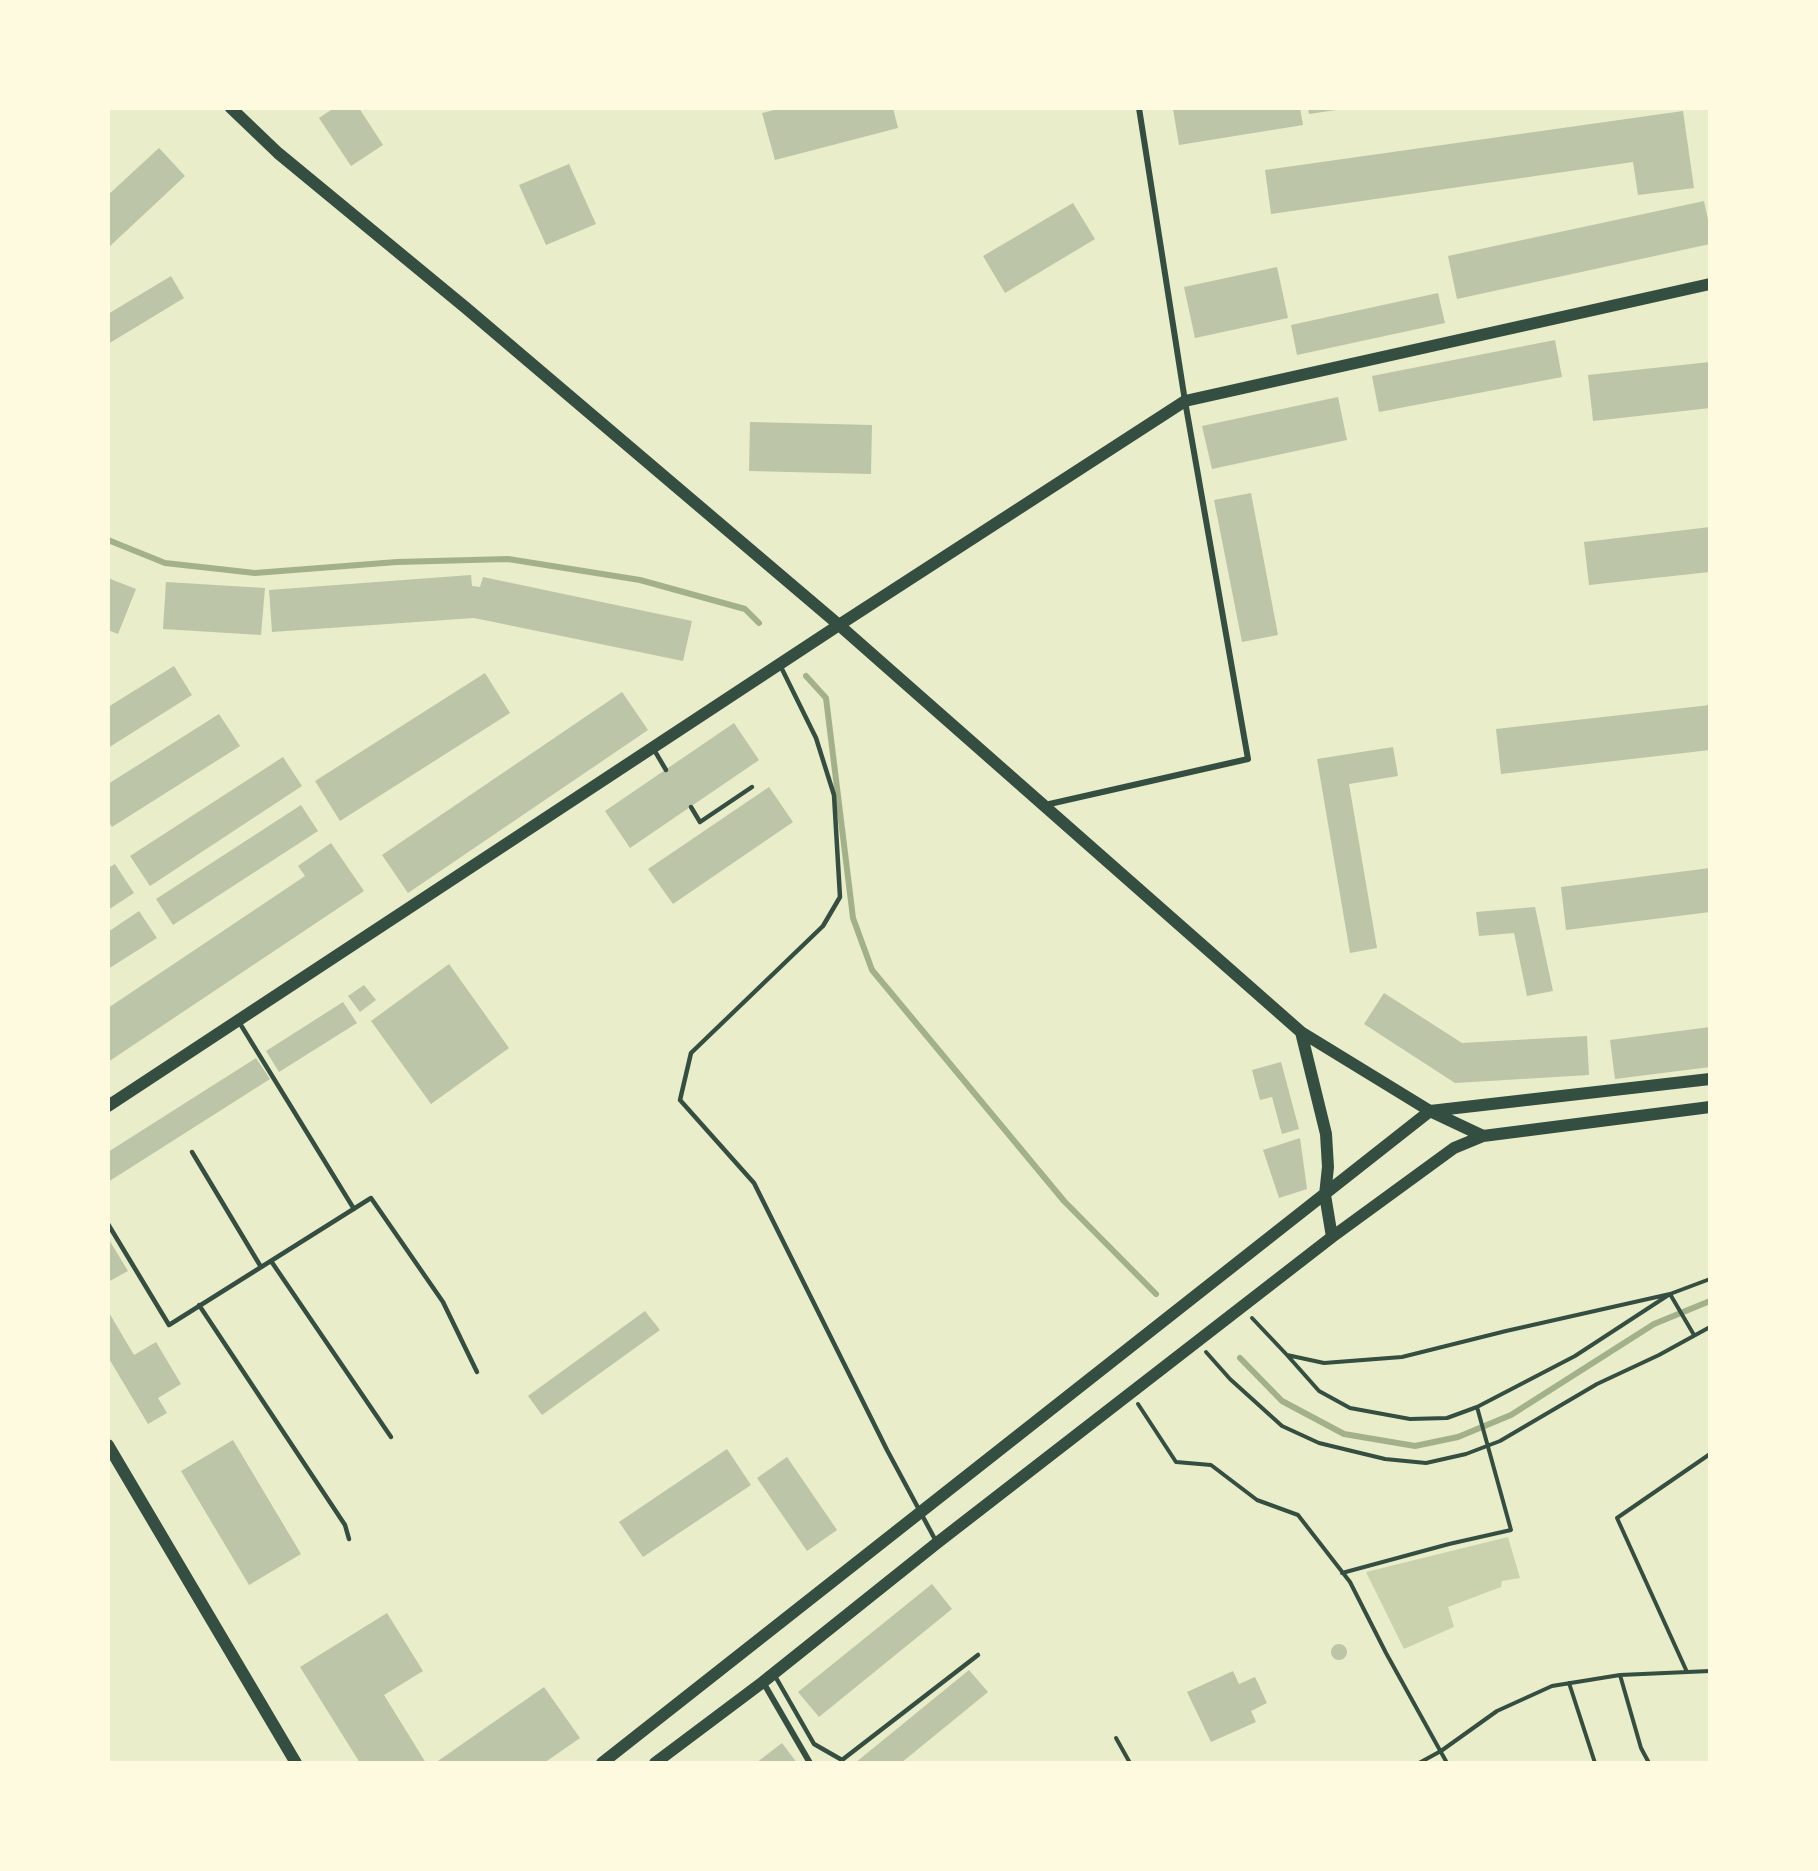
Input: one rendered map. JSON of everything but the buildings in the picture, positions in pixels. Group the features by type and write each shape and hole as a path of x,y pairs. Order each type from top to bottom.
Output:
{"main road":[{"path":"231,108 278,153 475,315 839,625 1301,1032 1430,1111 1483,1136"},
{"path":"108,1106 839,625 1185,401 1710,284"},
{"path":"1301,1032 1326,1134 1328,1167 1325,1195 1332,1237"},
{"path":"603,1763 1430,1111 1710,1079"},
{"path":"656,1763 1332,1237 1454,1148 1483,1136 1710,1107"},
{"path":"108,1445 296,1763"}],"street":[{"path":"1044,805 1248,759 1185,401 1139,108"},
{"path":"768,1678 810,1763"}],"lane":[{"path":"780,664 816,738 834,795 840,897 823,926 691,1053 680,1100 754,1183 886,1450 937,1543"},
{"path":"653,748 666,770"},
{"path":"691,807 700,822 752,787"},
{"path":"238,1020 354,1209"},
{"path":"192,1152 261,1267"},
{"path":"108,1224 169,1324 371,1198 443,1302 477,1372"},
{"path":"271,1261 391,1437"},
{"path":"199,1305 345,1525 349,1539"},
{"path":"768,1678 814,1744 842,1760 978,1655"}],"path":[{"path":"1287,1355 1324,1363 1402,1357 1670,1294 1710,1279"},
{"path":"1242,1307 1319,1391 1350,1408 1410,1419 1447,1418 1478,1407 1575,1356 1670,1294"},
{"path":"1670,1294 1694,1335"},
{"path":"1197,1342 1230,1379 1282,1426 1319,1443 1385,1459 1426,1463 1466,1454 1500,1441 1597,1384 1659,1355 1710,1327"},
{"path":"1131,1393 1176,1462 1211,1466 1257,1500 1298,1515 1350,1582 1386,1653 1447,1763"},
{"path":"1342,1573 1511,1530 1478,1407"},
{"path":"1687,1672 1617,1518 1710,1454"},
{"path":"1419,1763 1441,1751 1497,1711 1552,1686 1620,1675 1710,1671"},
{"path":"1620,1675 1641,1748 1649,1763"},
{"path":"1569,1683 1595,1763"},
{"path":"1116,1738 1130,1763"}],"green space":[{"path":"1508,1537 1520,1578 1502,1581 1501,1587 1448,1607 1454,1627 1404,1649 1366,1572"}],"waterway":[{"path":"108,540 165,563 255,573 397,562 508,559 640,580 745,609 759,623"},
{"path":"806,676 826,698 853,918 872,970 1064,1201 1156,1294"},
{"path":"1240,1358 1282,1401 1344,1434 1415,1446 1458,1437 1511,1415 1654,1324 1710,1301"}]}
